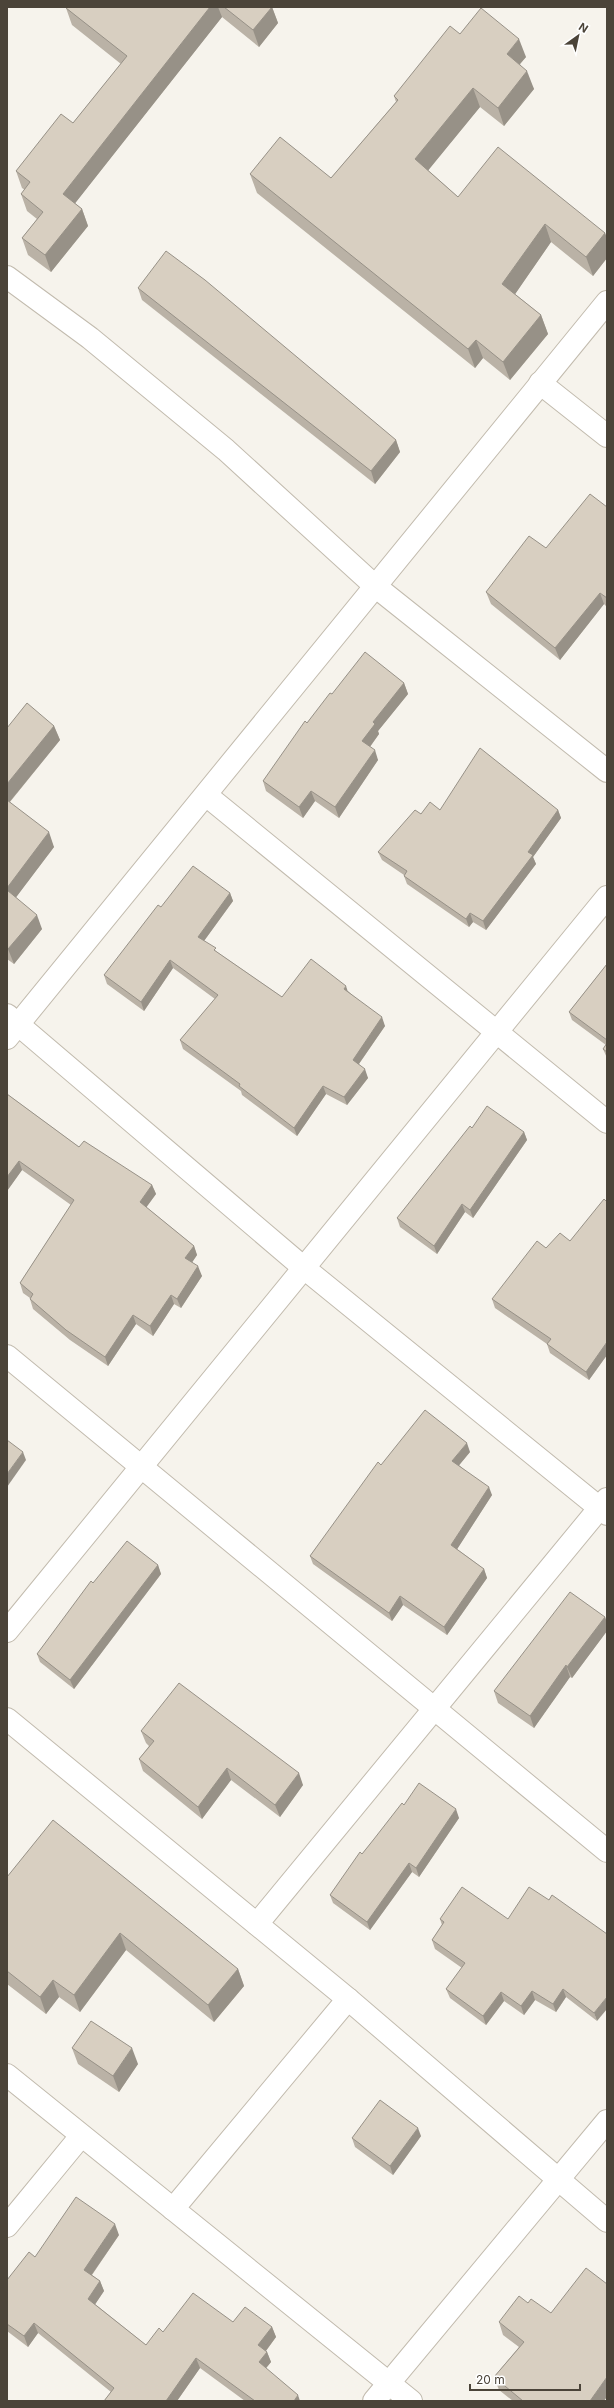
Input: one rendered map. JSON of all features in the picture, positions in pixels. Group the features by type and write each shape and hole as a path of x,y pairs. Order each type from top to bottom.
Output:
{"street":[{"path":"7,277 90,338 226,450 375,586 607,770"},
{"path":"257,1924 604,1507 304,1268 11,1026 206,795 607,302"},
{"path":"540,383 607,436"},
{"path":"206,795 607,1122"},
{"path":"7,1631 607,897"},
{"path":"7,1356 434,1710 607,1851"},
{"path":"7,1719 348,1999 607,2221"},
{"path":"173,2209 348,1999"},
{"path":"7,2075 411,2401"},
{"path":"374,2401 607,2121"},
{"path":"7,2226 81,2136"}],"building":[{"path":"66,7 210,7 63,194 82,209 45,255 22,238 43,212 21,194 30,182 16,171 61,114 73,123 127,56"},
{"path":"224,7 272,7 253,30"},
{"path":"481,8 519,39 507,54 527,71 498,108 473,88 415,159 458,197 498,147 605,233 586,257 545,224 502,284 541,315 503,362 476,340 468,349 250,174 280,137 331,178 398,100 394,96 450,26 460,34"},
{"path":"166,251 205,280 396,440 371,471 138,288"},
{"path":"590,494 607,507 607,598 600,593 555,648 486,592 529,536 546,548"},
{"path":"365,652 404,683 373,722 375,724 362,741 375,750 335,807 311,791 299,807 263,781 305,721 307,723"},
{"path":"27,703 54,726 7,784 7,728"},
{"path":"480,748 558,810 528,852 533,855 483,921 470,913 466,919 404,876 407,871 378,852 415,810 421,814 430,802 440,810"},
{"path":"7,800 49,832 7,888"},
{"path":"193,866 230,893 198,937 216,948 214,950 282,997 311,959 346,986 344,989 382,1017 353,1060 365,1069 344,1097 323,1086 294,1128 239,1086 240,1084 180,1040 218,995 170,960 141,1002 104,975 158,905 161,907"},
{"path":"7,890 37,915 8,949 7,948"},
{"path":"607,964 607,1040 569,1012"},
{"path":"607,1043 607,1052 603,1049"},
{"path":"7,1094 79,1147 84,1141 152,1185 140,1202 194,1246 185,1258 198,1266 177,1299 171,1295 150,1326 133,1315 105,1357 66,1330 30,1299 33,1294 20,1283 74,1200 19,1161 7,1177"},
{"path":"487,1106 524,1132 470,1210 462,1204 434,1246 397,1218 470,1126 472,1128"},
{"path":"604,1199 607,1202 607,1342 586,1372 547,1344 551,1339 492,1299 537,1241 546,1248 560,1233 570,1241"},
{"path":"425,1410 467,1443 452,1461 489,1487 451,1545 484,1569 444,1627 400,1596 389,1613 310,1556 378,1462 381,1465"},
{"path":"7,1440 23,1452 7,1474"},
{"path":"127,1541 158,1565 70,1680 37,1654 91,1581 93,1583"},
{"path":"570,1592 605,1617 567,1667 566,1665 530,1716 494,1691"},
{"path":"179,1683 299,1773 275,1805 227,1768 198,1807 139,1759 154,1741 141,1731"},
{"path":"419,1783 456,1809 416,1868 409,1863 367,1922 330,1895 360,1852 362,1854 402,1803 404,1805"},
{"path":"53,1820 238,1969 208,2005 120,1933 74,1995 53,1980 40,1997 7,1971 7,1877"},
{"path":"462,1887 508,1919 529,1887 549,1900 552,1895 607,1934 607,1997 594,2013 563,1989 553,2004 532,1991 521,2006 501,1992 483,2016 446,1989 465,1963 432,1940 444,1922 440,1919"},
{"path":"91,2021 132,2048 113,2076 72,2048"},
{"path":"380,2100 418,2128 390,2166 352,2138"},
{"path":"76,2197 115,2224 84,2270 100,2281 88,2299 146,2345 159,2328 163,2332 193,2293 233,2322 245,2307 272,2327 258,2345 267,2352 259,2362 298,2395 294,2401 255,2401 196,2358 166,2401 104,2401 114,2388 34,2323 24,2336 7,2324 7,2280 29,2252 35,2257"},
{"path":"586,2268 607,2284 607,2377 590,2401 523,2401 494,2377 524,2342 499,2322 519,2296 528,2303 531,2299 551,2313"}]}
